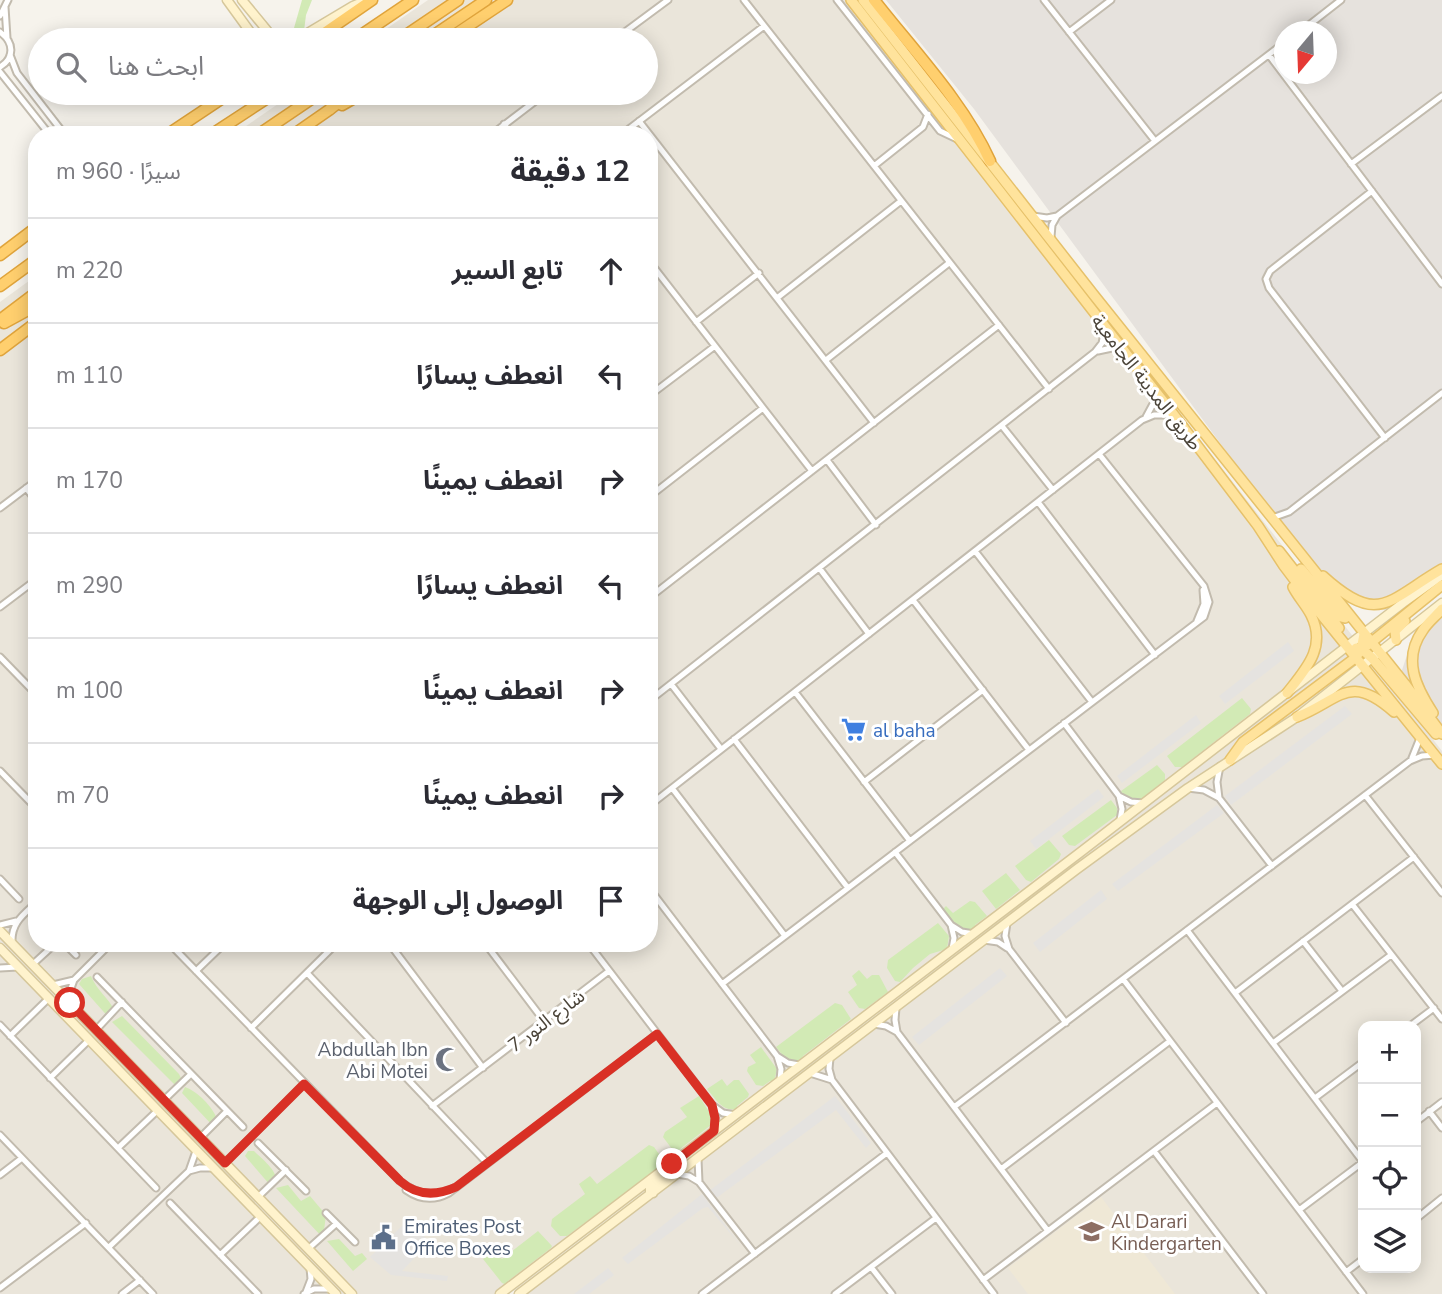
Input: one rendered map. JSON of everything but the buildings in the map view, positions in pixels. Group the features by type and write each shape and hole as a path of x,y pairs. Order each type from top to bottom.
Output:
{"highway":[{"path":"330,28 369,0"},
{"path":"372,28 413,0"},
{"path":"417,28 458,0"},
{"path":"445,28 486,0"},
{"path":"465,28 507,0"},
{"path":"874,0 957,107 990,161"},
{"path":"180,126 210,105"},
{"path":"225,126 257,105"},
{"path":"271,126 302,105"},
{"path":"306,126 335,105"},
{"path":"329,110 339,105"},
{"path":"1,254 28,234"},
{"path":"0,286 28,265"},
{"path":"0,323 28,300"},
{"path":"0,323 28,309"},
{"path":"0,350 28,329"}],"main road":[{"path":"227,0 247,28"},
{"path":"242,0 264,28"},
{"path":"315,28 346,9 369,0"},
{"name":"طريق المدينة الجامعية","path":"851,0 1156,391 1283,566 1361,652 1442,734"},
{"name":"طريق المدينة الجامعية","path":"863,0 1367,638 1361,652 1362,666 1442,764"},
{"path":"1271,546 1297,564 1341,617 1348,615"},
{"path":"1283,555 1361,652 1442,740"},
{"path":"1283,566 1312,618 1317,642 1308,667 1287,693"},
{"path":"1310,567 1344,595 1353,600 1374,604 1395,600 1442,569"},
{"path":"1230,760 1243,742 1361,652 1367,638 1419,591 1442,575"},
{"path":"1367,638 1442,585"},
{"path":"1396,640 1394,636 1397,628 1442,592"},
{"path":"499,1294 1287,693 1361,652 1396,640 1442,603"},
{"path":"1442,609 1423,629 1417,640 1412,664 1418,688 1442,726"},
{"path":"1297,717 1362,666"},
{"path":"519,1294 527,1291 984,940 1220,766 1333,696 1351,691 1379,698 1408,720"},
{"path":"1011,920 1019,908 1043,888 1044,880"},
{"path":"0,931 352,1294"},
{"path":"0,948 333,1291"},
{"path":"118,1070 123,1067 151,1087"},
{"path":"653,1193 650,1188 672,1164"},
{"path":"212,1168 234,1182 239,1178"}],"street":[{"path":"0,16 8,0"},
{"path":"630,28 668,0"},
{"path":"744,0 1048,389"},
{"path":"837,0 937,126 945,134 959,140"},
{"path":"1045,0 1155,141"},
{"path":"1069,32 1111,0"},
{"path":"1314,21 1342,0"},
{"path":"5,7 10,55 15,69 28,86"},
{"path":"633,126 764,26"},
{"path":"0,32 8,38"},
{"path":"1051,241 1052,225 1058,216 1274,51"},
{"path":"10,55 0,70 43,126"},
{"path":"1269,55 1442,284"},
{"path":"1351,164 1442,96"},
{"path":"42,105 58,126"},
{"path":"502,126 530,105"},
{"path":"874,166 923,127 928,114"},
{"path":"639,121 643,126"},
{"path":"923,127 937,126"},
{"path":"658,145 874,423"},
{"path":"1372,191 1270,271 1266,279 1269,288 1385,438"},
{"path":"777,298 901,201"},
{"path":"1031,215 1042,218 1058,216"},
{"path":"826,360 949,263"},
{"path":"658,273 812,471"},
{"path":"696,322 759,273"},
{"path":"658,591 999,325"},
{"path":"1096,352 1102,343 1105,328"},
{"path":"658,390 715,346"},
{"path":"658,694 1096,352 1107,348 1124,351"},
{"path":"1142,420 1153,404 1156,391"},
{"path":"1272,519 1289,512 1442,393"},
{"path":"658,490 763,408"},
{"path":"658,799 1142,420 1154,415 1174,415"},
{"path":"1002,426 1053,490"},
{"path":"722,984 1204,617 1209,602 1207,591 1099,454"},
{"path":"827,460 876,525"},
{"path":"0,508 26,488 28,491"},
{"path":"1038,502 1155,654"},
{"path":"1281,530 1289,512"},
{"path":"975,551 1092,702"},
{"path":"820,569 869,634"},
{"path":"0,607 28,587"},
{"path":"913,600 1029,750"},
{"path":"0,657 28,686"},
{"path":"671,684 722,749"},
{"path":"864,782 983,690"},
{"path":"795,692 910,841"},
{"path":"1064,723 1119,796 1122,809 1119,822"},
{"path":"1410,761 1421,737"},
{"path":"734,740 848,888"},
{"path":"954,1107 1410,761 1435,755"},
{"path":"1219,798 1217,782 1220,766"},
{"path":"0,771 28,800"},
{"path":"672,788 785,936"},
{"path":"1188,788 1204,790 1219,798 1272,866"},
{"path":"1365,795 1442,893"},
{"path":"1119,796 1131,802 1143,803"},
{"path":"895,852 951,925 962,932 974,934"},
{"path":"1235,993 1414,857"},
{"path":"1,881 19,899"},
{"path":"658,900 777,1056 800,1066"},
{"path":"1352,904 1442,1019"},
{"path":"12,943 16,921 28,910"},
{"path":"1009,949 1006,936 1011,920"},
{"path":"0,925 16,921"},
{"path":"951,925 954,938 952,951"},
{"path":"1187,930 1358,1155"},
{"path":"984,940 998,942 1009,949 1066,1023"},
{"path":"1303,941 1342,991"},
{"path":"33,965 47,952"},
{"path":"73,952 76,955"},
{"path":"70,1003 74,980 102,952"},
{"path":"178,952 410,1193 429,1199 443,1196 456,1187 657,1034"},
{"path":"196,971 216,952"},
{"path":"251,1028 328,952"},
{"path":"396,952 483,1068"},
{"path":"492,952 544,1021"},
{"path":"595,952 712,1105 723,1113 736,1115"},
{"path":"1273,1043 1391,955"},
{"path":"0,968 19,967"},
{"name":"شارع النور 7","path":"432,1106 609,971"},
{"path":"307,973 487,1163"},
{"path":"97,977 243,1127"},
{"path":"1123,979 1363,1294"},
{"path":"52,985 74,980"},
{"path":"10,1036 49,998"},
{"path":"96,1030 122,1002"},
{"path":"896,1007 897,1032"},
{"path":"1417,1021 1434,1009"},
{"path":"874,1024 897,1032 1048,1231"},
{"path":"0,1025 156,1188"},
{"path":"50,1078 89,1040"},
{"path":"1001,1169 1170,1041"},
{"path":"777,1056 781,1069 780,1081"},
{"path":"830,1057 832,1080 994,1294"},
{"path":"1315,1098 1358,1066"},
{"path":"810,1073 832,1080"},
{"path":"164,1100 191,1074"},
{"path":"225,1163 304,1084"},
{"path":"1421,1118 1442,1102"},
{"path":"983,1280 1217,1103"},
{"path":"712,1105 714,1131"},
{"path":"118,1148 157,1111"},
{"path":"200,1138 227,1111"},
{"path":"1429,1111 1442,1128"},
{"path":"0,1135 153,1294"},
{"path":"258,1143 306,1191"},
{"path":"109,1247 189,1171 196,1151"},
{"path":"1154,1151 1262,1294"},
{"path":"702,1294 887,1153"},
{"path":"0,1175 23,1158"},
{"path":"698,1158 699,1182"},
{"path":"1299,1210 1358,1166"},
{"path":"189,1171 212,1168"},
{"path":"258,1197 286,1170"},
{"path":"677,1174 689,1176 699,1182 755,1254"},
{"path":"1421,1215 1442,1199"},
{"path":"170,1203 258,1294"},
{"path":"326,1213 355,1242"},
{"path":"220,1255 260,1217"},
{"path":"835,1294 936,1218"},
{"path":"0,1287 86,1223"},
{"path":"308,1250 336,1223"},
{"path":"1346,1272 1358,1263"},
{"path":"871,1267 892,1294"},
{"path":"304,1294 311,1279 310,1268"},
{"path":"122,1294 140,1280"},
{"path":"711,1287 716,1294"},
{"path":"304,1294 320,1288 333,1291"}],"shaded area":[{"path":"428,0 858,0 1442,751 1442,1294 513,1294 783,1086 507,1294 0,1294 0,302 28,282 28,952 658,952 658,126 246,126 277,105 658,105 658,28 387,28","holes":["1023,903 832,1049 908,989"]},
{"path":"886,0 1442,0 1442,568 1387,610 1357,607 1329,591 974,109"},
{"path":"1442,602 1442,734 1399,679 1419,619"},
{"path":"1288,642 1294,651 1225,704 1219,696"},
{"path":"1345,706 1352,714 1231,805 1225,796"},
{"path":"1196,715 1201,723 1122,783 1117,776"},
{"path":"1098,789 1104,797 1036,849 1030,841"},
{"path":"1217,805 1224,813 1118,891 1112,884"},
{"path":"1101,890 1107,899 1040,952 1033,943"},
{"path":"1000,968 1007,976 919,1045 912,1037"},
{"path":"835,1096 871,1143 866,1148 836,1110 715,1199 709,1191"},
{"path":"702,1194 741,1246 708,1207 628,1264 622,1258"},
{"name":"Al Darari Kindergarten","path":"1101,1197 1175,1294 1028,1294 1008,1268"},
{"path":"406,1222 412,1222 422,1230 425,1237 424,1248 402,1271 448,1276 447,1281 391,1275 370,1257"},
{"path":"608,1268 614,1275 589,1294 574,1294"}],"green space":[{"path":"302,0 312,0 304,28 294,28"},
{"path":"1242,698 1251,709 1250,714 1182,767 1175,767 1167,756"},
{"path":"1157,765 1165,774 1165,780 1142,801 1135,803 1124,797 1121,791"},
{"path":"1111,800 1117,808 1117,815 1075,846 1069,845 1062,836"},
{"path":"1049,840 1061,854 1059,859 1031,882 1026,880 1015,866"},
{"path":"1006,873 1020,890 996,909 982,891"},
{"path":"970,901 975,902 987,916 975,925 976,928 972,931 958,928 943,909 946,906 953,913"},
{"path":"938,923 949,936 947,949 930,954 900,982 895,981 887,968 888,960"},
{"path":"859,970 867,979 872,975 879,975 888,992 865,1009 859,1008 848,992 857,985 852,976"},
{"path":"91,976 114,1010 110,1019 79,984 82,979"},
{"path":"835,1003 842,1005 851,1019 803,1056 801,1061 789,1060 776,1047"},
{"path":"122,1016 179,1074 182,1080 178,1088 112,1022"},
{"path":"761,1047 777,1069 774,1082 770,1081 763,1086 756,1085 747,1071 748,1067 756,1063 750,1055"},
{"path":"722,1079 727,1086 734,1080 739,1080 749,1094 737,1109 723,1107 707,1089"},
{"path":"185,1087 199,1096 212,1110 217,1119 214,1127 182,1093"},
{"path":"699,1096 711,1115 711,1125 675,1153 663,1137 665,1132 687,1117 680,1108"},
{"path":"649,1145 654,1147 664,1164 567,1236 560,1236 551,1226 552,1219 585,1194 579,1184 590,1176 597,1184"},
{"path":"248,1151 254,1151 268,1165 277,1182 270,1185 245,1156"},
{"path":"288,1185 301,1201 310,1196 326,1215 323,1238 276,1188"},
{"path":"538,1231 551,1248 508,1281 507,1285 502,1283 483,1259 494,1252 502,1259"},
{"path":"339,1239 355,1256 362,1253 367,1259 353,1271 327,1241"}],"place":[{"name":"al baha","path":"853,730"},
{"name":"Abdullah Ibn Abi Motei","path":"448,1060"},
{"name":"Al Darari Kindergarten","path":"1091,1232"},
{"name":"Emirates Post Office Boxes","path":"384,1237"}],"route":[{"path":"70,1003 225,1163 304,1084 400,1181 409,1189 427,1194 445,1192 456,1187 657,1034 712,1105 715,1118 714,1131 672,1164"}]}
